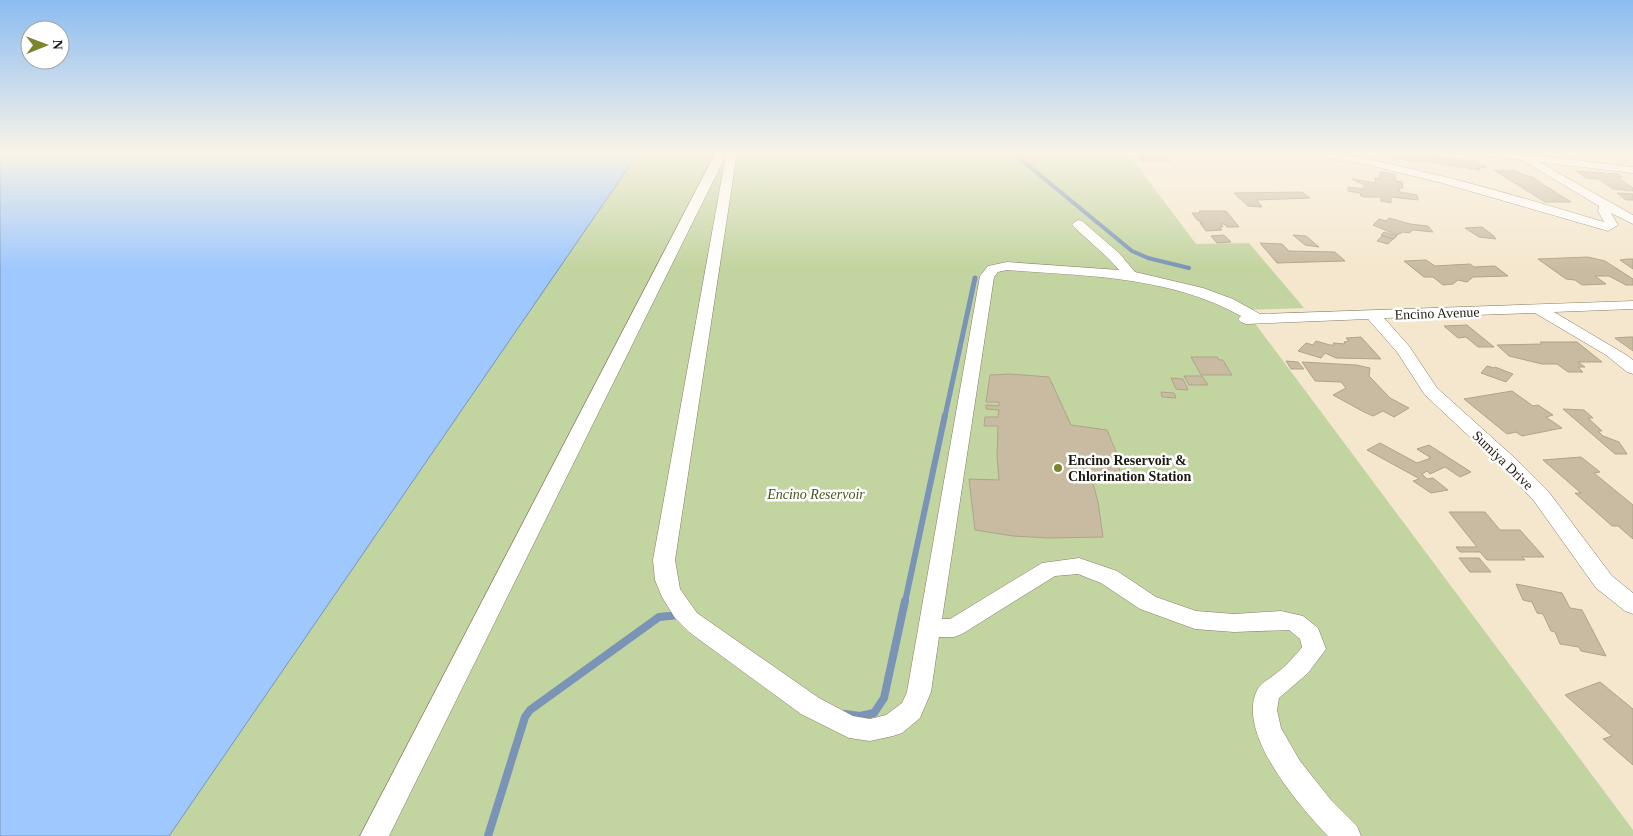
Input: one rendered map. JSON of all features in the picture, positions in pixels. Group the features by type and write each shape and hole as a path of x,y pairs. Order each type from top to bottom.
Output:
{"street":[{"path":"374,836 702,191"},
{"path":"725,191 664,560 664,576 670,594 684,614 697,626 810,706 849,727 870,730 892,724 911,710 920,692 987,276 993,269 1007,266 1130,275"},
{"path":"1482,191 1608,227 1612,225 1604,208 1609,206"},
{"path":"1582,191 1633,220"},
{"path":"1078,224 1114,256 1130,275"},
{"name":"Encino Avenue","path":"1130,275 1177,284 1201,291 1235,306 1248,319 1633,305"},
{"path":"1539,309 1558,323 1614,353 1633,369"},
{"name":"Sumiya Drive","path":"1373,315 1403,349 1431,391 1510,464 1535,490 1604,582 1633,605"},
{"path":"930,628 954,628 1050,570 1079,566 1109,577 1148,604 1195,620 1234,623 1281,620 1295,622 1310,634 1314,649 1304,663 1268,694 1264,719 1280,755 1325,814 1347,836"}],"green space":[{"name":"Encino Reservoir","path":"0,191 1156,191 1196,244 1249,243 1304,308 1245,310 1633,830 1633,836 0,836"}],"water":[{"path":"0,191 612,191 169,836 0,836"}],"building":[{"path":"1348,191 1400,191 1417,195 1418,200 1391,197 1391,203 1381,201 1381,197 1365,197 1361,196 1360,193"},
{"path":"1527,191 1554,191 1571,202 1545,202"},
{"path":"1302,192 1310,198 1257,200 1262,207 1248,206 1234,193"},
{"path":"1617,193 1633,194 1633,200 1626,200"},
{"path":"1199,211 1226,211 1239,227 1227,227 1221,224 1223,227 1219,227 1222,230 1206,231 1200,223 1203,223 1197,220 1192,213 1200,213"},
{"path":"1389,218 1410,224 1428,226 1433,232 1413,230 1409,233 1403,232 1397,235 1373,225 1379,219 1386,221"},
{"path":"1482,227 1496,239 1479,237 1465,228"},
{"path":"1384,232 1397,236 1394,239 1381,235"},
{"path":"1224,235 1231,242 1217,243 1211,236"},
{"path":"1293,235 1306,236 1319,247 1305,245"},
{"path":"1382,236 1393,239 1388,244 1377,241"},
{"path":"1260,243 1282,244 1289,251 1335,252 1345,261 1277,263"},
{"path":"1588,257 1605,261 1633,279 1633,285 1626,285 1609,276 1595,276 1606,284 1582,285 1575,280 1566,279 1538,259"},
{"path":"1633,259 1633,269 1620,260"},
{"path":"1426,260 1435,266 1470,264 1474,267 1495,266 1508,276 1473,277 1467,282 1458,280 1453,284 1443,285 1433,277 1424,277 1404,261"},
{"path":"1467,325 1494,347 1478,347 1466,337 1458,338 1444,326"},
{"path":"1361,337 1381,359 1336,358 1325,353 1321,358 1298,351 1306,343 1313,345 1316,341 1330,345 1335,345 1333,343 1345,344 1344,342 1349,341 1346,338"},
{"path":"1633,337 1633,351 1615,338"},
{"path":"1540,342 1577,342 1602,362 1578,362 1585,367 1578,367 1583,372 1568,372 1557,364 1542,364 1509,356 1497,345 1542,344"},
{"path":"1191,357 1217,357 1219,360 1223,360 1232,375 1201,375"},
{"path":"1286,361 1298,362 1304,369 1291,369"},
{"path":"1302,362 1356,365 1370,368 1369,376 1390,398 1409,408 1394,417 1383,411 1373,416 1333,395 1346,388 1341,382 1315,381"},
{"path":"1487,366 1513,374 1506,382 1481,373"},
{"name":"Encino Reservoir & Chlorination Station","path":"1010,374 1049,377 1071,425 1107,430 1117,454 1121,479 1092,480 1098,502 1103,537 1048,538 1013,536 975,530 969,479 999,480 997,456 998,426 984,426 985,417 998,417 999,410 986,409 986,405 999,406 999,402 986,402 990,375"},
{"path":"1184,376 1202,376 1208,385 1189,385"},
{"path":"1171,378 1183,379 1188,390 1176,389"},
{"path":"1512,391 1533,406 1538,405 1553,415 1546,417 1562,428 1522,436 1516,432 1507,434 1464,399"},
{"path":"1161,392 1174,393 1176,398 1162,397"},
{"path":"1563,409 1584,410 1593,418 1588,418 1602,431 1598,431 1603,436 1619,442 1627,454 1615,454"},
{"path":"1380,443 1417,463 1431,458 1417,449 1429,445 1471,472 1460,477 1445,467 1430,474 1427,471 1422,474 1427,479 1433,478 1448,490 1431,493 1413,481 1418,478 1367,450"},
{"path":"1581,457 1600,472 1594,473 1633,505 1633,539 1618,526 1612,526 1575,493 1581,493 1543,460"},
{"path":"1449,512 1485,512 1500,530 1520,530 1544,557 1522,557 1525,560 1487,560 1480,552 1460,552 1456,547 1477,547"},
{"path":"1459,558 1479,558 1491,572 1470,572"},
{"path":"1516,584 1562,593 1570,608 1582,610 1606,656 1581,651 1579,647 1560,644 1555,632 1551,631 1543,614 1537,613 1532,602 1523,600"},
{"path":"1600,682 1633,709 1633,765 1603,739 1612,736 1565,695"}],"waterway":[{"path":"1059,191 1132,251 1148,258 1189,268"},
{"path":"945,416 975,278"},
{"path":"905,602 945,415"},
{"path":"845,714 860,716 874,713 884,698 905,601"},
{"path":"488,836 525,717 530,710 659,617 680,615"}],"place":[{"name":"Encino Reservoir & Chlorination Station","path":"1058,468"}]}
